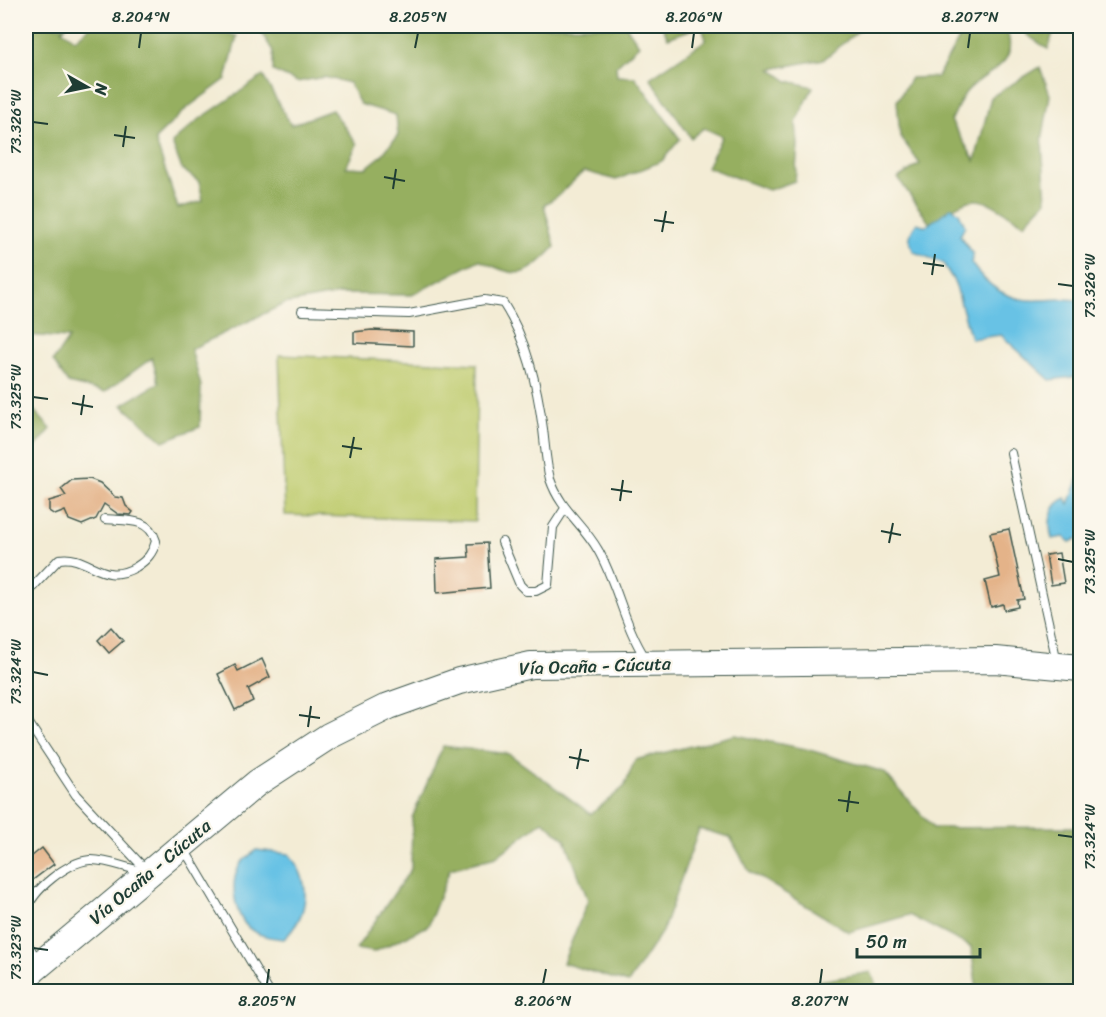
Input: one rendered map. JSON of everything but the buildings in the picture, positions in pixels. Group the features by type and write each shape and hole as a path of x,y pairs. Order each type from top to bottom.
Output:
{"main road":[{"name":"Vía Ocaña - Cúcuta","path":"33,970 257,783 329,736 389,706 459,681 531,665 995,660 1069,667"}],"lane":[{"path":"302,311 410,314 484,300 503,303 515,322 526,351 542,424 550,478 564,510 579,523 597,550 614,582 635,643 649,663"},
{"path":"1011,453 1069,667"},
{"path":"502,542 520,585 526,591 543,589 548,585 553,526 564,510"},
{"path":"26,594 59,559 75,559 107,575 123,573 138,566 153,553 156,541 150,526 142,522 105,519"},
{"path":"26,719 76,795 149,873"},
{"path":"181,845 269,992"},
{"path":"26,912 39,890 76,864 91,860 149,873"},
{"path":"26,941 33,970"}],"green space":[{"path":"26,26 66,26 62,30 75,39 91,26 196,26 237,36 226,79 187,108 155,139 178,208 203,201 199,182 182,169 172,143 197,121 263,76 291,125 332,110 357,144 346,167 366,168 381,156 398,135 396,115 360,104 349,83 324,77 297,82 273,71 273,51 261,32 263,26 626,26 639,45 616,66 617,76 635,77 680,139 662,161 616,180 584,171 559,195 544,205 555,247 527,270 520,273 512,272 479,260 412,295 340,294 284,304 191,349 201,386 200,427 163,441 122,405 159,383 152,358 105,392 68,383 53,361 69,338 26,335"},
{"path":"662,26 700,26 668,38"},
{"path":"702,26 864,26 824,59 771,69 788,81 813,87 796,123 798,145 795,181 769,190 707,167 722,136 704,128 691,138 650,78 706,40"},
{"path":"957,26 1005,26 1009,40 1009,50 1001,65 967,91 951,121 975,161 991,97 1040,67 1050,95 1042,141 1046,201 1024,224 996,207 977,200 958,205 930,224 898,178 920,164 900,136 897,101 911,78 937,77 959,39"},
{"path":"1029,26 1055,26 1048,49 1027,35"},
{"path":"279,355 477,364 475,521 285,515"},
{"path":"26,402 51,429 26,458"},
{"path":"735,735 806,749 884,772 933,828 1080,827 1080,991 977,991 971,947 909,915 849,932 749,871 730,837 699,829 663,930 628,983 563,963 588,900 565,839 543,821 496,857 450,869 428,926 374,952 356,949 411,869 412,818 443,746 509,754 591,814 624,787 635,760"},
{"path":"871,972 879,991 774,991 786,987"}],"water":[{"path":"952,207 959,213 965,226 960,236 973,254 971,263 984,279 1000,291 1027,300 1080,301 1080,376 1050,380 1001,335 971,339 955,283 943,263 914,252 910,244 911,234 917,223 926,226"},
{"path":"1080,475 1080,537 1070,542 1064,537 1052,539 1050,521 1053,510 1060,501 1066,498 1069,504"},
{"path":"256,850 289,854 302,876 305,898 303,909 293,929 284,939 264,936 253,931 238,911 234,892 236,874 240,864"}]}
